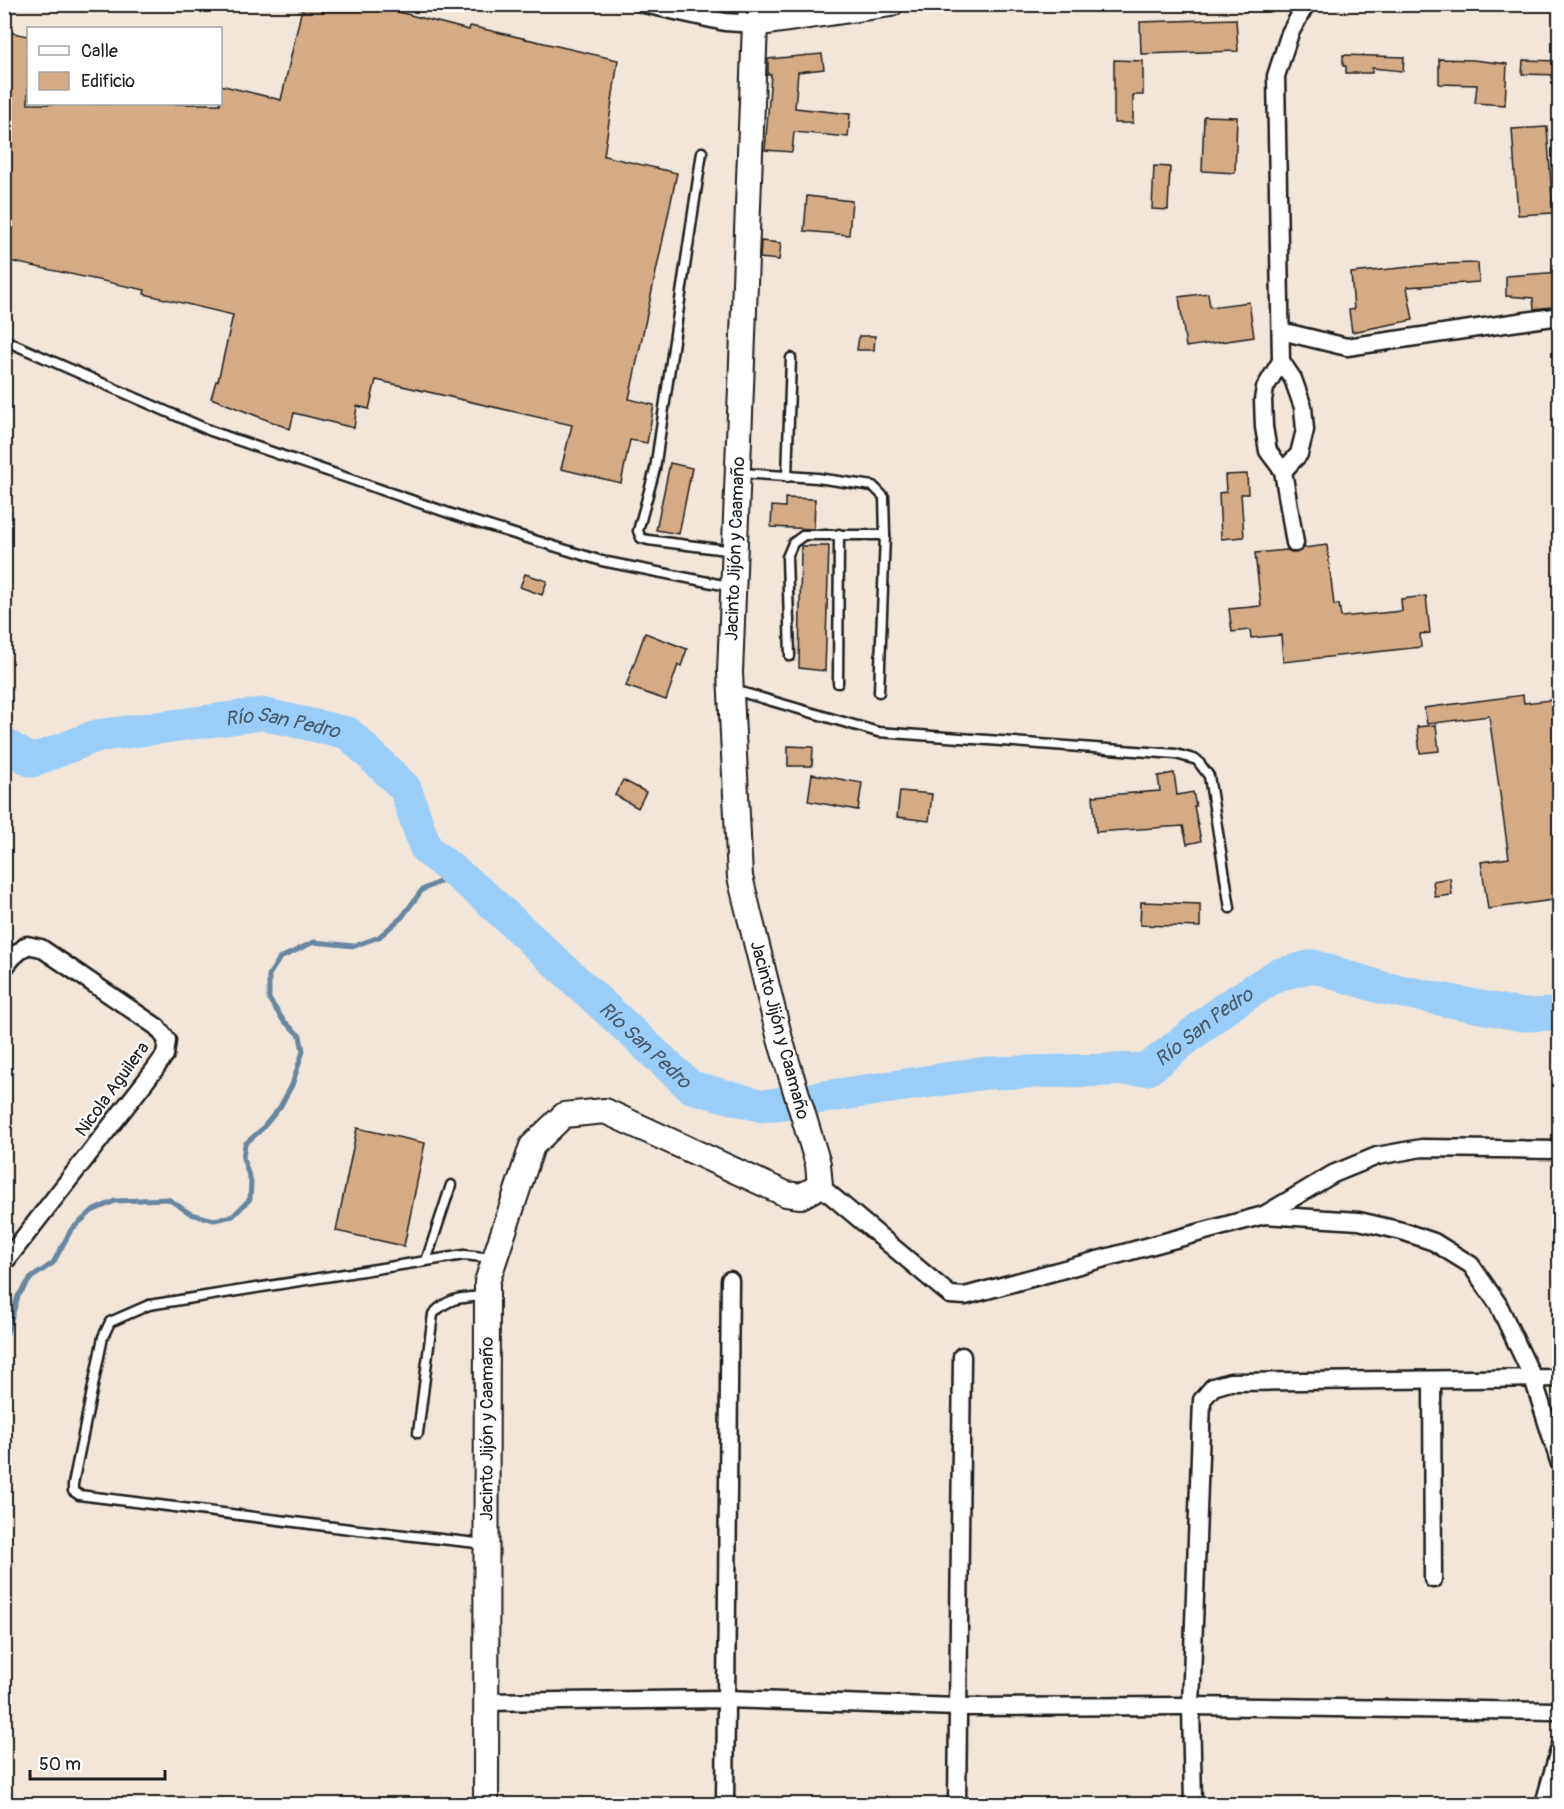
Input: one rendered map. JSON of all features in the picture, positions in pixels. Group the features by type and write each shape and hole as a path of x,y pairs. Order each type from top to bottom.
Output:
{"street":[{"path":"644,4 725,22 750,14 891,4"},
{"path":"1283,471 1299,454 1305,430 1303,407 1293,379 1281,361 1276,76 1290,33 1306,4"},
{"name":"Jacinto Jijón y Caamaño","path":"486,1804 487,1282 532,1146 564,1115 605,1111 786,1194 801,1197 819,1175 780,1039 740,878 730,689 750,14"},
{"path":"1281,331 1347,347 1560,316"},
{"path":"1281,361 1269,378 1263,400 1264,427 1268,451 1283,471 1295,543"},
{"name":"Nicola Aguilera","path":"4,968 27,945 41,948 157,1027 167,1040 165,1055 156,1069 4,1263"},
{"path":"819,1175 935,1283 950,1295 965,1296 1264,1215 1333,1174 1377,1156 1422,1148 1560,1150"},
{"path":"1264,1215 1359,1221 1402,1231 1434,1242 1471,1265 1498,1304 1533,1378 1558,1457"},
{"path":"725,1804 730,1280"},
{"path":"957,1804 962,1356"},
{"path":"1193,1804 1191,1706 1202,1400 1213,1387 1230,1382 1560,1378"},
{"path":"1432,1380 1433,1579"},
{"path":"486,1702 726,1699 957,1707 1191,1706 1560,1711"},
{"path":"1544,1804 1560,1747"}],"lane":[{"path":"702,152 655,470 638,531 641,538 648,540 734,552"},
{"path":"4,340 211,431 470,520 602,561 733,587"},
{"path":"787,477 791,358"},
{"path":"737,472 817,478 873,486 884,496 885,535 879,692"},
{"path":"838,683 839,534"},
{"path":"790,656 787,557 793,543 804,535 885,535"},
{"path":"730,689 878,732 1176,754 1197,760 1209,776 1230,908"},
{"path":"426,1261 451,1185"},
{"path":"486,1544 79,1495 74,1491 73,1484 103,1337 110,1322 149,1305 464,1255 495,1259"},
{"path":"418,1433 433,1314 442,1304 453,1299 487,1296"}],"building":[{"path":"303,4 367,4 469,30 470,26 618,60 604,156 677,173 629,399 654,405 647,443 630,440 621,483 561,469 572,425 376,380 369,409 357,406 354,428 294,413 290,429 211,398 216,381 218,381 233,315 144,294 145,290 4,260 4,31 27,36 27,105 222,105 222,85 281,100"},
{"path":"1236,19 1238,51 1141,54 1140,22"},
{"path":"822,54 824,69 798,72 795,108 850,114 848,137 794,132 792,152 765,150 771,75 768,75 768,59"},
{"path":"1343,55 1404,57 1403,71 1372,68 1372,73 1346,73 1346,66 1343,66"},
{"path":"1439,59 1507,64 1505,105 1475,103 1477,85 1439,84"},
{"path":"1114,60 1143,61 1143,95 1133,95 1133,123 1114,123"},
{"path":"1523,60 1560,61 1560,75 1522,74"},
{"path":"1204,116 1237,117 1235,173 1202,171"},
{"path":"1547,127 1553,213 1518,215 1512,129"},
{"path":"1154,166 1170,167 1168,210 1152,209"},
{"path":"807,196 852,201 849,235 804,231"},
{"path":"761,241 781,243 779,260 760,258"},
{"path":"1478,263 1479,282 1407,287 1413,320 1352,332 1349,310 1354,309 1351,273 1440,264"},
{"path":"1560,272 1560,306 1534,309 1533,298 1506,296 1506,276"},
{"path":"1208,293 1210,307 1249,302 1254,337 1186,347 1179,297"},
{"path":"859,336 875,336 874,350 857,350"},
{"path":"670,463 692,468 679,534 656,530"},
{"path":"1247,474 1248,494 1241,494 1244,537 1221,539 1219,493 1226,492 1225,475"},
{"path":"785,498 815,499 814,529 771,527 772,506 785,507"},
{"path":"1327,545 1334,605 1339,604 1341,617 1402,611 1401,599 1426,596 1430,633 1420,634 1421,647 1283,662 1281,635 1251,638 1250,630 1232,632 1229,609 1261,606 1255,553 1287,550 1296,553 1304,548"},
{"path":"801,546 829,546 825,671 799,668"},
{"path":"525,574 547,581 542,595 520,587"},
{"path":"645,633 687,649 681,666 678,665 666,700 626,686"},
{"path":"1523,695 1524,703 1560,699 1560,899 1488,909 1481,862 1509,858 1489,716 1427,724 1424,708"},
{"path":"1436,725 1439,751 1420,753 1417,727"},
{"path":"788,746 813,747 812,766 788,766"},
{"path":"1174,773 1177,795 1193,792 1201,841 1187,844 1183,826 1096,832 1093,796 1160,791 1158,776"},
{"path":"812,774 862,783 858,810 808,801"},
{"path":"623,780 646,792 638,808 615,795"},
{"path":"900,791 932,794 929,821 897,817"},
{"path":"1450,878 1452,895 1435,897 1433,881"},
{"path":"1141,902 1200,904 1200,927 1140,925"},
{"path":"357,1128 425,1143 404,1246 336,1231"}],"waterway":[{"name":"Río San Pedro","path":"4,744 32,761 96,736 262,714 348,733 405,788 426,849 482,894 691,1087 763,1106 986,1073 1148,1069 1224,1009 1277,975 1313,966 1383,988 1522,1015 1556,1014 1560,1011"},
{"path":"4,1343 18,1296 31,1278 53,1263 71,1230 92,1211 115,1201 168,1199 191,1214 214,1220 233,1216 250,1199 251,1182 243,1158 245,1144 262,1129 280,1107 292,1085 303,1051 300,1036 283,1020 269,999 269,975 280,958 314,942 354,946 379,937 402,917 422,890 456,874"}]}
